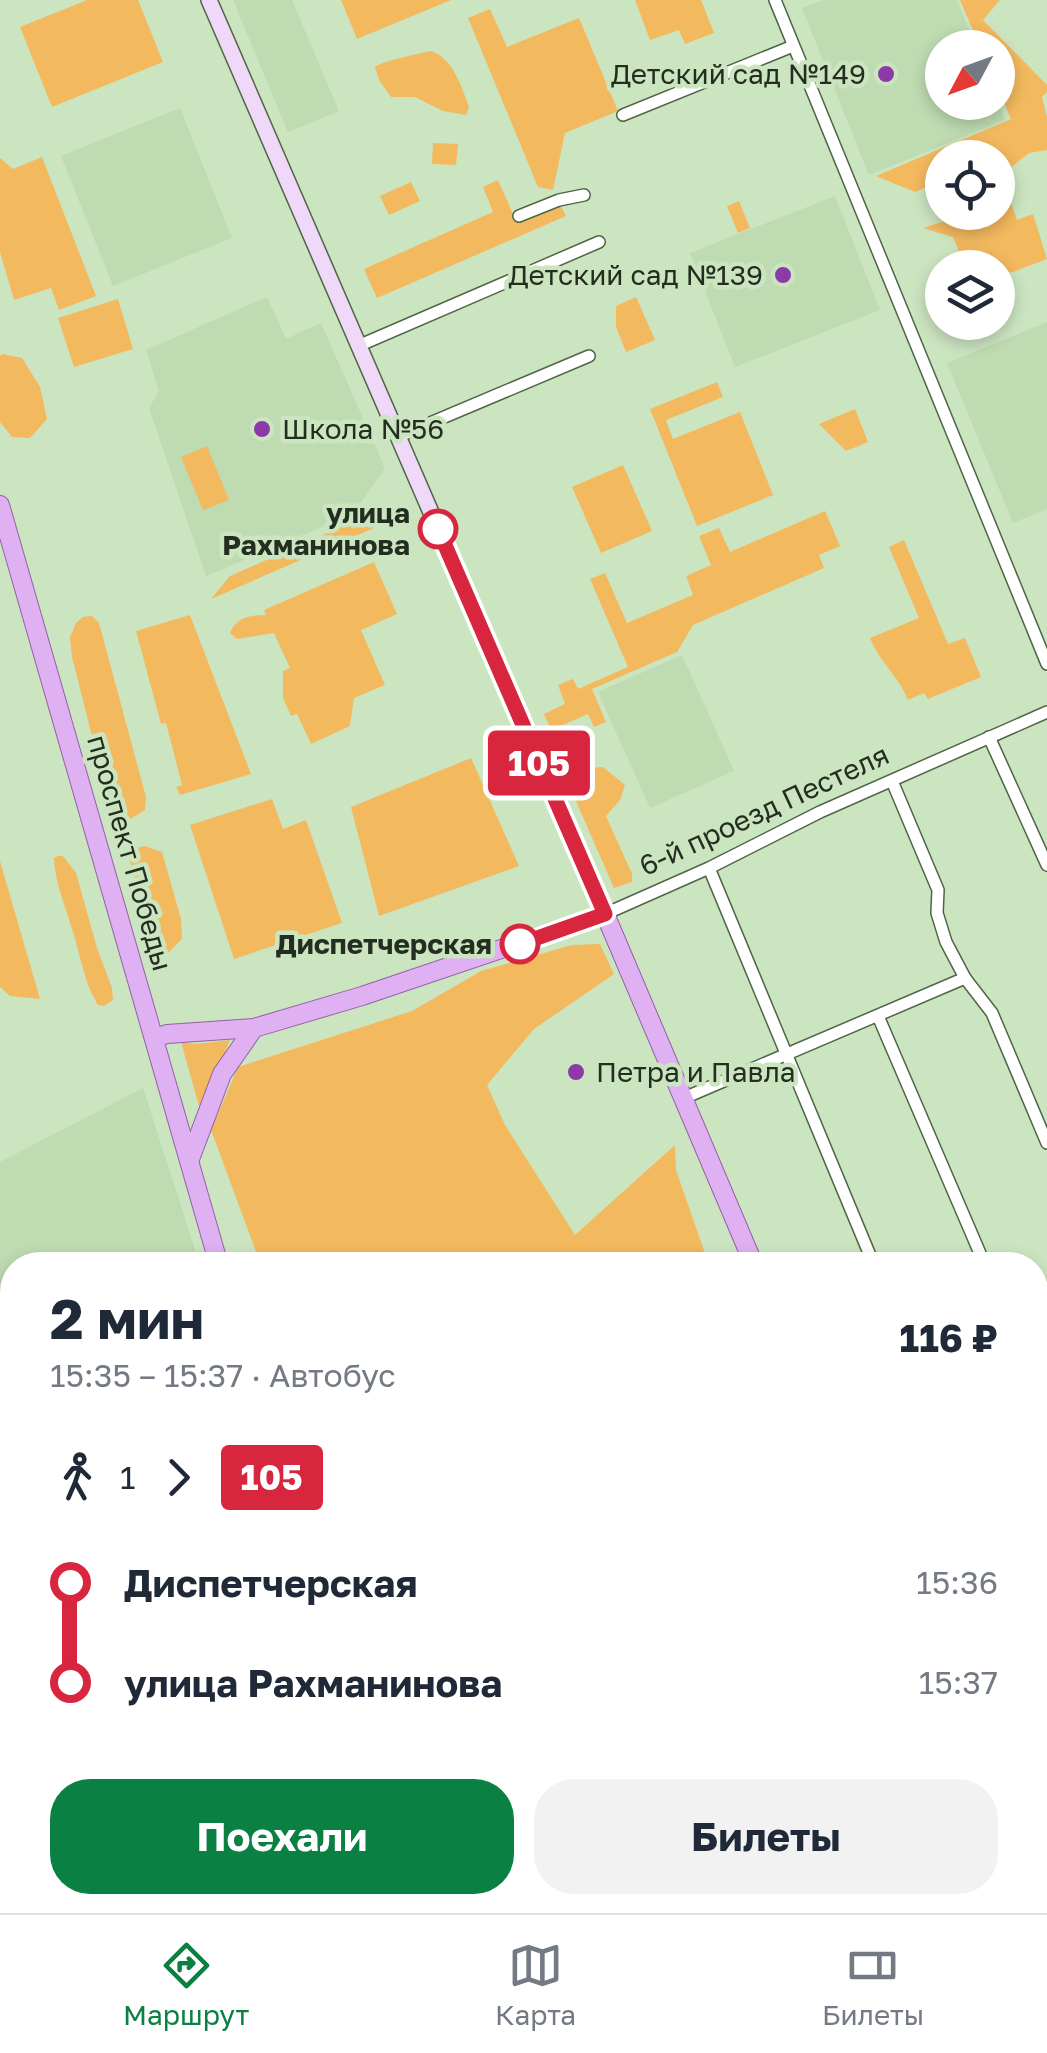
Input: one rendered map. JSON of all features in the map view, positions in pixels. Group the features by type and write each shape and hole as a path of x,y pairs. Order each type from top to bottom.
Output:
{"main road":[{"path":"209,0 749,1252"},
{"name":"проспект Победы","path":"0,505 218,1252"},
{"name":"6-й проезд Пестеля","path":"154,1038 254,1028 605,914"},
{"path":"190,1159 222,1074 254,1028"}],"street":[{"path":"775,0 1047,664"},
{"path":"623,116 794,46"},
{"path":"519,216 584,195"},
{"path":"358,346 600,242"},
{"path":"397,437 588,356"},
{"name":"6-й проезд Пестеля","path":"605,914 709,868 820,812 1047,712"},
{"path":"990,738 1047,865"},
{"path":"892,780 938,890 936,913 941,930 965,978 992,1013 1047,1143"},
{"path":"709,868 869,1252"},
{"path":"684,1098 965,978"},
{"path":"878,1016 979,1252"}],"shaded area":[{"path":"87,0 138,0 163,62 52,107 20,27"},
{"path":"233,0 292,0 339,111 288,132"},
{"path":"341,0 451,0 357,39"},
{"path":"635,0 701,0 714,33 685,44 679,30 650,40"},
{"name":"Детский сад №149","path":"823,0 957,0 969,30 925,30 925,120 1005,120 956,140 925,140 925,152 869,175 802,8"},
{"path":"960,0 1000,0 983,20 993,30 973,30"},
{"path":"490,9 507,47 579,18 618,111 565,133 553,190 538,187 468,18"},
{"path":"431,51 445,59 455,74 469,107 466,115 443,111 415,97 391,97 379,80 375,67"},
{"path":"1015,52 1047,85 1042,97 1047,117 1047,150 1029,153 1015,164 1015,140 961,140 1015,120"},
{"path":"180,108 232,238 113,286 61,156"},
{"path":"433,143 458,144 456,165 432,164"},
{"path":"925,155 925,188 915,192 876,176"},
{"path":"42,157 96,296 59,310 51,288 14,300 0,252 0,158 13,169"},
{"path":"498,180 516,221 559,202 566,216 377,298 364,269 493,212 483,187"},
{"path":"411,182 420,201 389,215 380,196"},
{"name":"Детский сад №139","path":"835,196 880,310 735,367 690,253"},
{"path":"739,201 750,228 738,233 727,206"},
{"path":"1015,214 1017,220 1033,214 1047,259 1015,271 1015,250 958,250 953,237 930,230 1015,230"},
{"name":"Школа №56","path":"267,297 286,339 321,323 385,468 353,514 206,576 149,408 159,391 146,350"},
{"path":"636,297 655,340 626,352 616,327 616,306"},
{"path":"118,299 133,349 74,367 58,318"},
{"path":"1047,322 1047,509 1013,523 947,363 1003,340 1015,340 1015,335"},
{"path":"3,354 22,358 40,387 47,419 30,438 12,437 0,422"},
{"path":"717,382 723,397 666,420 673,439 740,412 773,495 697,526 650,409"},
{"path":"855,409 868,442 846,451 819,424"},
{"path":"207,446 229,500 203,510 181,457"},
{"path":"623,465 652,531 601,553 572,487"},
{"path":"825,511 840,546 819,555 824,568 693,625 677,652 592,689 606,722 594,727 588,714 551,730 544,714 565,704 558,685 573,679 578,689 628,667 590,579 605,573 627,623 693,595 686,576 711,565 699,536 719,528 730,552"},
{"path":"368,515 374,528 211,599 230,576"},
{"path":"904,540 948,644 965,638 981,677 928,699 924,693 908,700 870,638 919,618 889,547"},
{"path":"374,562 397,614 361,630 385,685 354,698 350,726 311,744 297,714 291,716 283,698 283,671 290,668 274,633 237,639 230,633 244,618 266,615 264,610"},
{"path":"190,615 251,774 180,795 176,787 182,785 166,723 161,724 136,631"},
{"path":"92,616 99,623 146,797 145,810 130,819 115,803 93,740 72,657 70,637 76,623"},
{"path":"682,655 734,771 650,808 598,692"},
{"path":"471,758 519,866 379,916 351,807"},
{"path":"603,767 625,785 620,800 606,816 632,882 614,888 569,785 570,777"},
{"path":"272,799 283,829 306,820 342,923 234,959 190,825"},
{"path":"145,846 162,852 181,919 182,939 169,952 163,953 155,944 129,858 135,848"},
{"path":"63,856 76,873 112,988 113,1000 104,1006 98,1005 86,977 56,876 54,858"},
{"path":"0,861 40,999 10,996 0,987"},
{"path":"600,944 614,974 534,1029 487,1085 505,1125 575,1235 675,1145 676,1170 704,1252 256,1252 211,1130 238,1067 412,1011 481,971 572,945"},
{"path":"230,1040 201,1113 181,1042"},
{"path":"143,1088 196,1252 0,1252 0,1162"}],"bus line":[{"name":"105","path":"438,529 605,914 520,944"}],"place":[{"name":"Детский сад №149","path":"886,74"},
{"name":"Детский сад №139","path":"783,275"},
{"name":"Школа №56","path":"262,429"},
{"name":"улица Рахманинова","path":"438,529"},
{"name":"Диспетчерская","path":"520,944"},
{"name":"Петра и Павла","path":"576,1072"}]}
